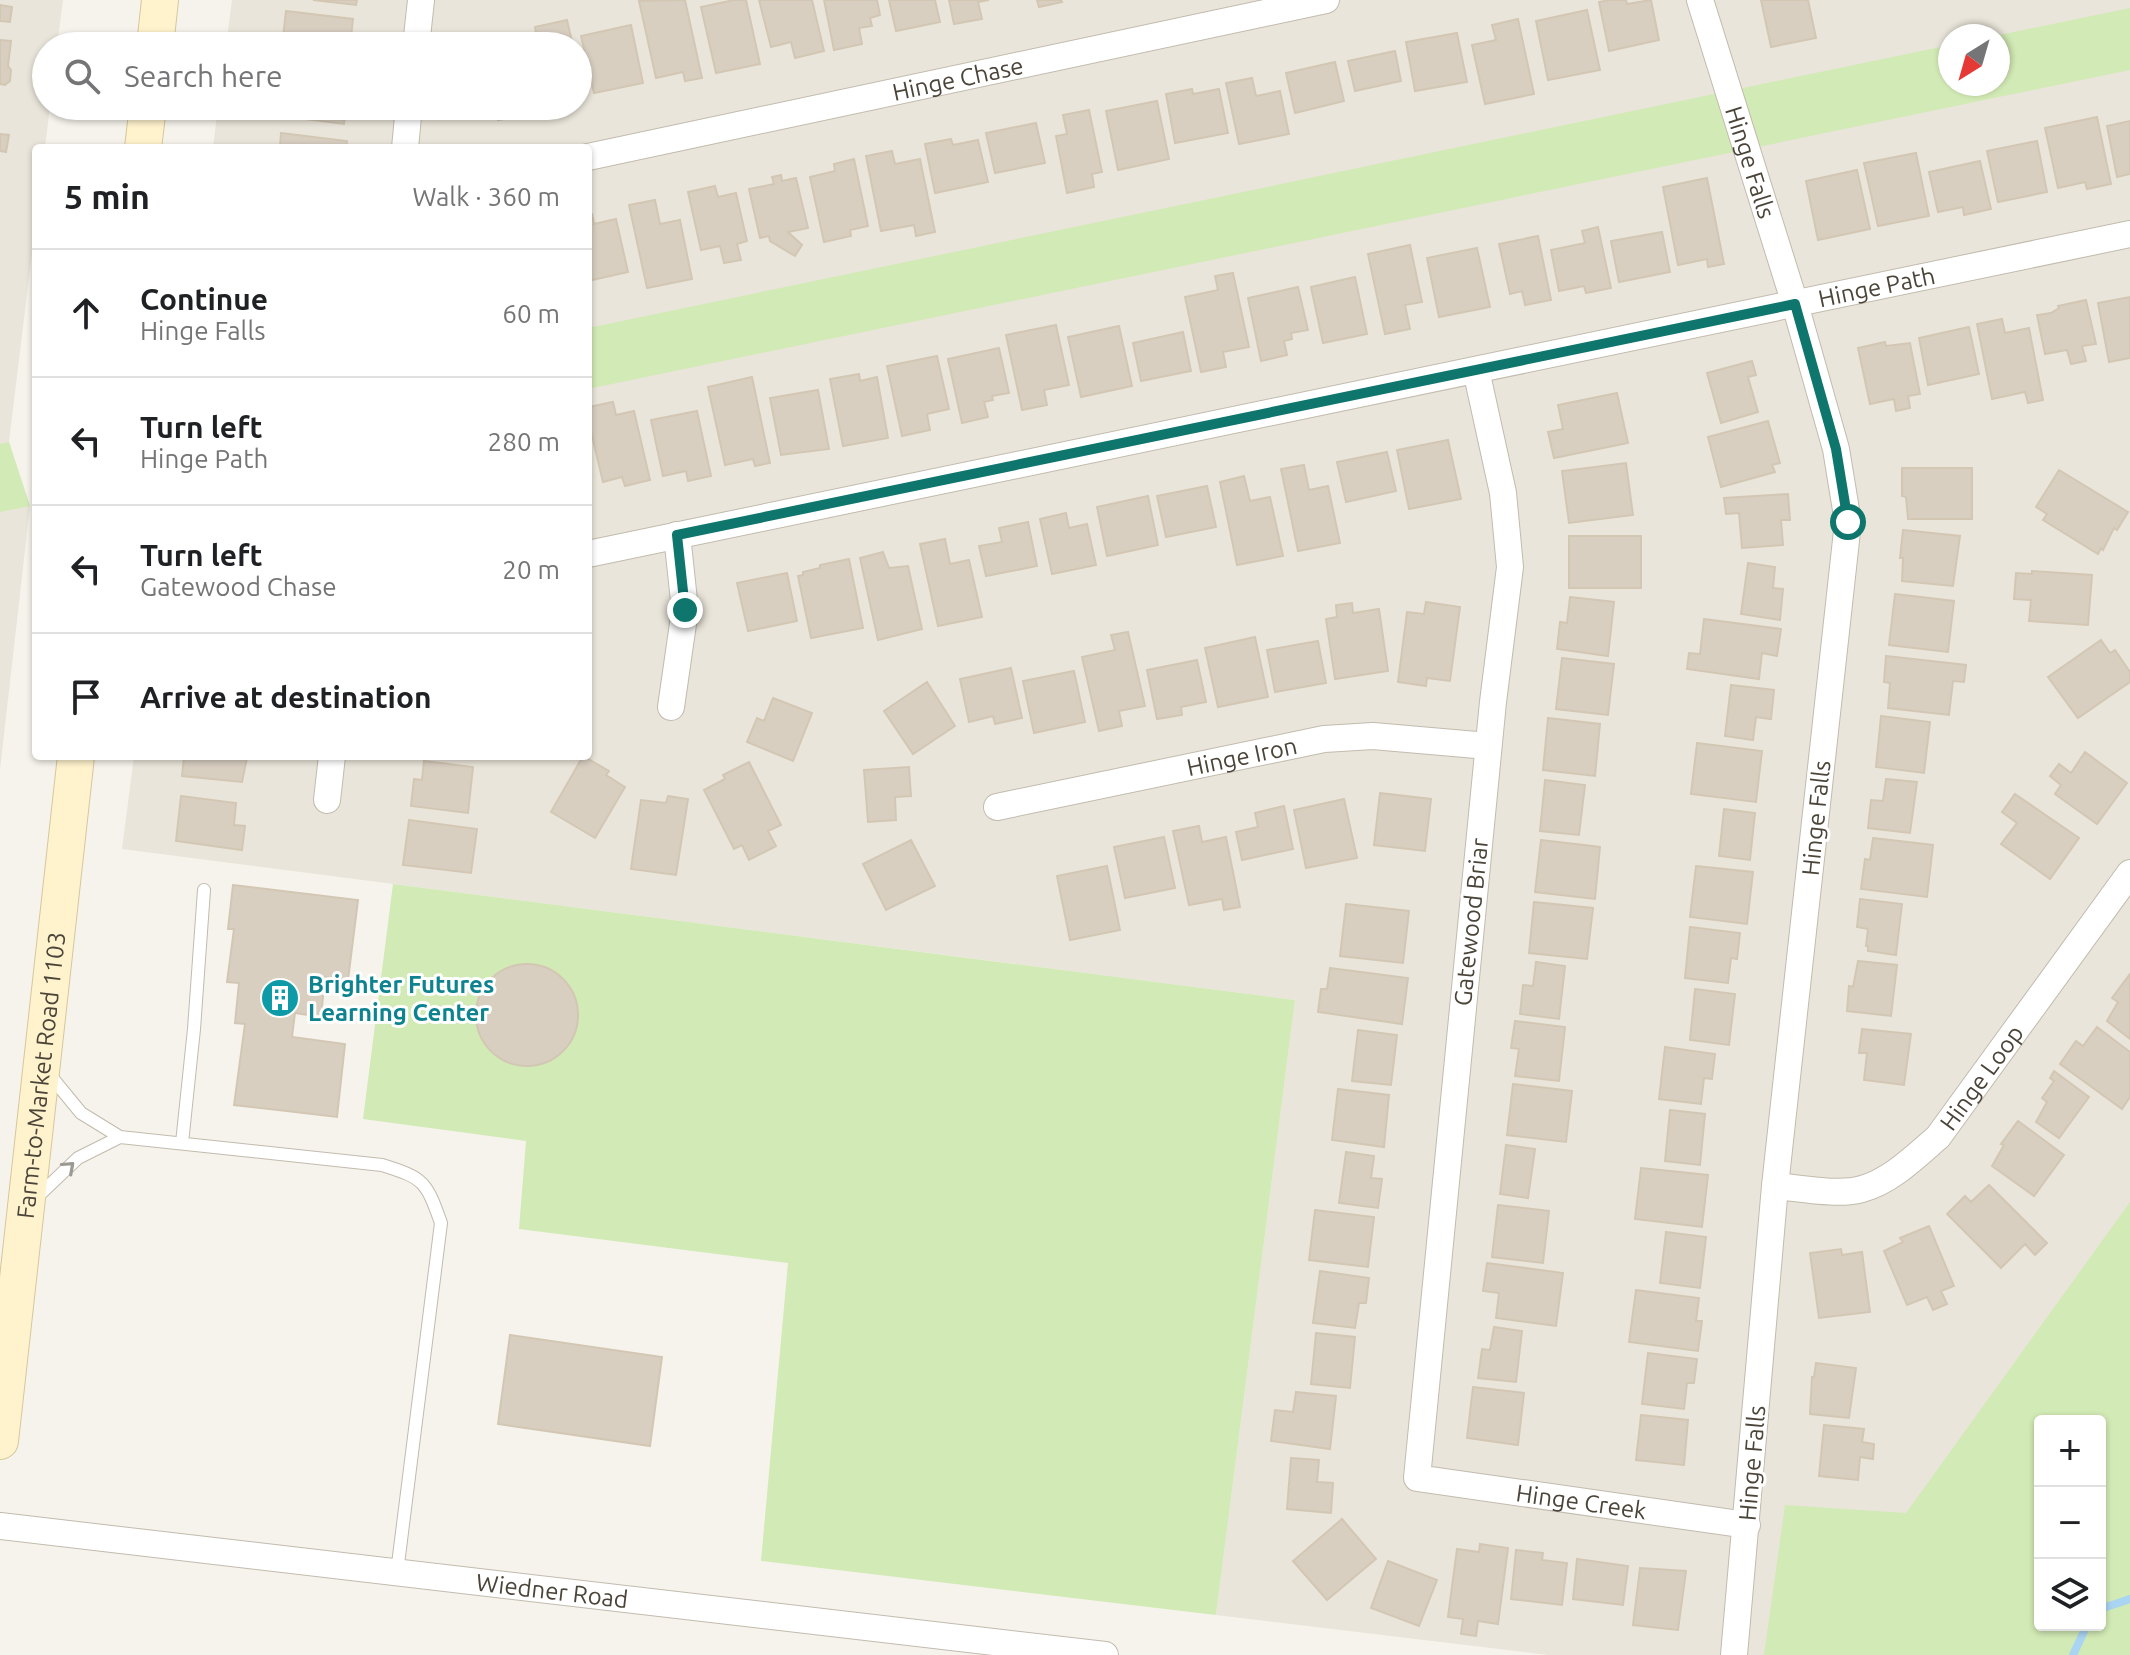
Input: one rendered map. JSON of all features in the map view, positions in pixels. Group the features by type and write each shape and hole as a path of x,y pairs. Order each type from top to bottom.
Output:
{"main road":[{"path":"157,32 160,0"},
{"path":"143,144 146,120"},
{"name":"Farm-to-Market Road 1103","path":"0,1441 76,760"}],"street":[{"path":"418,32 421,0"},
{"name":"Hinge Chase","path":"592,156 1326,0"},
{"name":"Hinge Falls","path":"1700,0 1795,304 1836,449 1848,522 1775,1186 1734,1655"},
{"path":"405,144 408,120"},
{"name":"Hinge Path","path":"592,553 2130,234"},
{"name":"Gatewood Briar","path":"1417,1478 1488,746 1510,567 1503,493 1476,370"},
{"path":"671,707 685,610 677,535"},
{"name":"Hinge Iron","path":"997,807 1324,739 1373,736 1488,746"},
{"path":"327,800 332,760"},
{"name":"Hinge Loop","path":"1775,1186 1830,1191 1861,1190 1900,1169 1938,1137 2130,873"},
{"name":"Hinge Creek","path":"1417,1478 1747,1525"},
{"name":"Wiedner Road","path":"0,1526 1105,1655"}],"lane":[{"path":"182,1143 204,890"},
{"path":"41,1065 81,1113 120,1137 382,1165 416,1176 431,1194 441,1223 397,1572"},
{"path":"26,1207 78,1158 120,1137"}],"shaded area":[{"path":"0,0 63,0 59,32 32,32 32,120 48,120 45,144 32,144 32,253 9,442 30,506 0,770"},
{"path":"232,0 2130,0 2130,1655 1548,1655 1216,1615 1295,1000 122,849 133,760 592,760 592,144 213,144 216,120 592,120 592,32 228,32"}],"green space":[{"path":"2130,8 2130,70 2010,95 2010,33"},
{"path":"1938,47 1938,96 2004,96 592,388 592,327"},
{"path":"9,442 30,506 0,512 0,444"},
{"path":"393,884 1295,1000 1216,1615 761,1561 788,1263 519,1229 526,1141 363,1119"},
{"path":"2130,1202 2130,1655 1764,1655 1785,1505 1906,1513"}],"building":[{"path":"313,0 357,0 356,5"},
{"path":"685,0 702,78 685,81 683,72 656,78 639,1"},
{"path":"746,0 760,64 716,73 701,7"},
{"path":"759,0 812,0 824,51 795,58 791,42 771,47"},
{"path":"824,0 877,0 880,15 870,18 872,26 859,28 862,44 834,50"},
{"path":"889,0 935,0 940,22 896,31"},
{"path":"949,0 989,0 978,2 982,19 954,24"},
{"path":"1037,0 1061,0 1062,2 1039,7"},
{"path":"1626,0 1627,4 1651,0 1659,40 1609,51 1599,2"},
{"path":"1761,0 1808,0 1816,38 1771,47"},
{"path":"0,5 12,7 10,22 0,21"},
{"path":"1587,10 1600,70 1548,80 1536,21"},
{"path":"286,11 353,19 352,32 284,32"},
{"path":"1518,19 1534,94 1485,104 1472,45 1496,40 1492,25"},
{"path":"567,20 570,32 536,32 535,27"},
{"path":"631,25 643,83 594,93 592,34"},
{"path":"1457,33 1467,82 1415,91 1406,42"},
{"path":"0,40 11,41 10,81 5,85 0,84"},
{"path":"1395,51 1401,81 1355,91 1348,61"},
{"path":"1335,62 1344,101 1295,113 1286,73"},
{"path":"1252,78 1256,96 1280,91 1289,134 1239,144 1226,83"},
{"path":"1192,89 1193,94 1219,89 1228,133 1175,143 1166,94"},
{"path":"1157,101 1169,159 1118,170 1106,111"},
{"path":"1089,110 1102,172 1092,174 1094,187 1067,193 1056,136 1067,134 1063,115"},
{"path":"2097,117 2111,184 2087,189 2085,182 2058,188 2045,128"},
{"path":"312,120 344,120 344,124"},
{"path":"2130,121 2130,174 2117,177 2107,126"},
{"path":"1036,123 1045,163 995,173 986,133"},
{"path":"281,133 347,141 347,144 280,144"},
{"path":"0,134 9,135 6,152 0,151"},
{"path":"951,139 953,145 978,140 988,182 935,193 925,144"},
{"path":"2037,141 2047,192 1998,202 1987,151"},
{"path":"892,151 895,164 920,159 935,232 916,236 914,225 881,231 866,156"},
{"path":"1916,153 1929,216 1878,226 1864,163"},
{"path":"854,159 868,226 850,230 851,236 824,242 810,177 835,171 834,164"},
{"path":"1980,161 1991,209 1964,215 1963,207 1938,212 1929,172"},
{"path":"1857,170 1870,229 1818,240 1806,181"},
{"path":"781,175 782,181 796,178 808,228 788,232 802,245 795,256 770,241 769,236 760,238 749,189 774,184 772,177"},
{"path":"1707,178 1724,264 1708,267 1707,259 1678,265 1663,187"},
{"path":"715,186 718,197 736,193 747,241 737,244 741,260 724,263 720,246 701,250 688,192"},
{"path":"655,200 660,224 680,220 692,279 647,288 629,205"},
{"path":"592,214 594,224 616,219 628,272 592,280"},
{"path":"1598,227 1611,288 1586,293 1584,286 1559,291 1551,250 1585,243 1582,231"},
{"path":"1662,232 1670,272 1619,282 1611,241"},
{"path":"1538,236 1551,300 1525,305 1522,291 1510,294 1499,244"},
{"path":"1410,245 1422,302 1405,305 1410,329 1385,334 1368,254"},
{"path":"1477,248 1490,307 1439,317 1427,258"},
{"path":"1233,273 1249,347 1223,352 1226,367 1201,372 1185,297 1218,290 1215,276"},
{"path":"1355,277 1367,334 1323,343 1311,287"},
{"path":"1298,287 1308,330 1291,333 1292,339 1284,341 1287,355 1261,361 1248,298"},
{"path":"2130,297 2130,358 2109,362 2098,303"},
{"path":"2086,300 2096,344 2082,346 2086,361 2071,364 2067,350 2045,354 2037,315 2051,313 2058,306"},
{"path":"2002,319 2005,333 2029,328 2043,400 2028,403 2025,392 1992,399 1977,324"},
{"path":"1056,325 1069,385 1044,390 1047,405 1022,410 1006,335"},
{"path":"1119,326 1132,386 1081,397 1068,337"},
{"path":"1969,327 1979,374 1928,385 1919,338"},
{"path":"1183,332 1191,371 1141,381 1133,343"},
{"path":"1885,342 1886,346 1910,343 1920,394 1908,396 1910,408 1896,411 1894,399 1870,404 1858,348"},
{"path":"999,348 1009,393 992,396 993,400 984,402 988,417 962,423 948,359"},
{"path":"937,356 949,409 927,414 930,430 902,436 887,366"},
{"path":"1752,361 1756,375 1748,377 1758,412 1721,423 1707,373"},
{"path":"859,374 860,381 877,377 888,438 843,446 830,379"},
{"path":"752,377 770,463 755,466 753,459 725,465 708,387"},
{"path":"818,390 829,449 781,455 770,398"},
{"path":"1617,393 1628,443 1554,458 1548,432 1563,429 1558,405"},
{"path":"613,402 616,415 634,411 650,480 625,486 622,477 603,482 592,436 592,406"},
{"path":"697,411 711,476 688,481 686,471 663,476 651,420"},
{"path":"1768,421 1780,463 1772,465 1775,472 1721,487 1708,437"},
{"path":"1448,440 1461,499 1409,509 1397,450"},
{"path":"1387,452 1396,491 1346,502 1337,462"},
{"path":"1626,463 1633,515 1569,523 1562,471"},
{"path":"1304,465 1309,490 1328,486 1340,543 1298,551 1281,469"},
{"path":"1902,468 1972,468 1972,519 1908,519 1906,497 1902,496"},
{"path":"2059,470 2128,512 2098,554 2043,520 2047,514 2036,507"},
{"path":"1244,476 1250,501 1270,497 1283,556 1237,565 1220,482"},
{"path":"1207,486 1216,527 1166,537 1157,496"},
{"path":"1788,494 1790,520 1781,520 1783,545 1742,548 1739,513 1726,514 1724,498"},
{"path":"1148,496 1158,545 1107,556 1097,507"},
{"path":"1066,513 1069,528 1087,524 1096,565 1052,574 1040,519"},
{"path":"1028,522 1037,566 986,576 979,546 1002,542 999,528"},
{"path":"1903,530 1960,536 1953,586 1902,581 1903,558 1900,558"},
{"path":"1569,536 1641,536 1641,588 1569,588"},
{"path":"945,539 950,564 969,560 982,617 938,626 920,544"},
{"path":"883,552 889,568 908,566 922,629 878,640 860,558"},
{"path":"849,559 863,628 811,638 798,576 820,568 820,565"},
{"path":"1748,563 1775,567 1773,588 1783,589 1780,620 1741,614"},
{"path":"2032,571 2092,575 2088,625 2029,621 2031,600 2014,599 2016,573 2032,574"},
{"path":"787,573 797,621 748,631 737,583"},
{"path":"1895,594 1954,601 1948,652 1889,645"},
{"path":"1570,597 1614,602 1608,656 1557,649 1560,622 1567,623"},
{"path":"1426,602 1460,607 1450,681 1427,678 1426,686 1398,682 1407,612 1424,614"},
{"path":"1352,603 1353,613 1379,609 1388,671 1335,679 1326,619 1337,617 1336,605"},
{"path":"1704,619 1781,629 1777,656 1762,653 1759,679 1687,669 1689,653 1700,654"},
{"path":"1128,632 1145,706 1119,711 1122,726 1099,731 1082,657 1115,650 1111,635"},
{"path":"1255,637 1268,697 1218,707 1205,648"},
{"path":"2101,640 2110,653 2115,650 2130,672 2130,682 2078,718 2048,677"},
{"path":"1318,641 1326,683 1275,692 1267,650"},
{"path":"1886,656 1966,665 1964,682 1953,681 1949,715 1888,708 1890,683 1884,682"},
{"path":"1562,658 1614,664 1608,715 1556,709"},
{"path":"1197,660 1206,702 1181,707 1182,715 1157,719 1147,670"},
{"path":"1011,668 1022,718 995,724 993,716 969,722 960,679"},
{"path":"1074,671 1085,722 1034,733 1023,681"},
{"path":"927,682 955,726 913,754 884,711"},
{"path":"1731,685 1774,690 1771,719 1756,717 1753,740 1725,736"},
{"path":"773,698 812,713 793,761 747,742 757,718 764,721"},
{"path":"1881,716 1930,722 1924,773 1876,767"},
{"path":"1548,718 1600,724 1595,776 1543,770"},
{"path":"1697,743 1762,751 1756,802 1691,794"},
{"path":"2085,752 2127,783 2097,824 2055,794 2061,785 2050,776 2059,764 2071,773"},
{"path":"184,760 247,760 242,782 182,776"},
{"path":"581,760 590,760 609,771 606,775 625,787 595,838 551,812"},
{"path":"424,761 473,767 468,813 411,806 414,779 422,780"},
{"path":"749,762 781,825 768,831 776,846 749,860 742,845 734,849 704,790 725,779 723,775"},
{"path":"909,767 911,796 895,797 896,820 868,822 864,770"},
{"path":"1886,779 1917,782 1910,833 1868,828 1871,800 1883,801"},
{"path":"1545,780 1585,785 1579,835 1540,831"},
{"path":"1380,793 1431,799 1425,851 1374,845"},
{"path":"2015,794 2079,838 2050,879 2001,844 2017,823 2002,812"},
{"path":"181,796 236,803 234,825 245,826 242,850 176,841"},
{"path":"668,796 688,799 676,875 631,869 641,800 666,803"},
{"path":"1344,799 1357,858 1306,868 1294,810"},
{"path":"1284,806 1293,849 1242,860 1236,832 1258,827 1255,813"},
{"path":"1724,809 1755,813 1750,860 1719,856"},
{"path":"409,820 477,829 471,873 403,865"},
{"path":"1199,826 1202,842 1226,837 1240,907 1224,910 1222,899 1189,905 1173,831"},
{"path":"1164,837 1175,888 1125,898 1114,847"},
{"path":"1873,838 1933,845 1927,897 1861,889 1865,859 1870,860"},
{"path":"911,840 935,886 886,910 863,864"},
{"path":"1541,840 1600,847 1595,899 1535,892"},
{"path":"1107,866 1120,930 1070,940 1057,876"},
{"path":"1696,866 1753,872 1747,924 1690,917"},
{"name":"Brighter Futures Learning Center","path":"233,885 358,900 348,980 325,977 321,1017 295,1013 292,1037 345,1044 337,1117 234,1105 245,1024 235,1023 239,983 227,982 234,929 228,929"},
{"path":"1860,899 1902,904 1896,955 1868,951 1868,929 1857,927"},
{"path":"1534,902 1593,908 1587,959 1529,953"},
{"path":"1346,904 1409,911 1403,963 1340,956"},
{"path":"1690,927 1740,933 1737,959 1731,958 1728,983 1685,978"},
{"path":"1858,961 1897,965 1891,1016 1847,1011 1849,986 1853,987"},
{"path":"1536,962 1565,966 1559,1019 1520,1014 1523,985 1533,986"},
{"path":"527,964 556,972 570,986 578,1015 570,1044 556,1058 527,1066 498,1058 484,1044 476,1015 484,986 498,972"},
{"path":"1330,968 1408,978 1402,1024 1318,1012 1321,989 1327,989"},
{"path":"2130,974 2130,1039 2107,1021 2118,1002 2112,998"},
{"path":"1695,989 1735,994 1729,1045 1690,1040"},
{"path":"1515,1021 1565,1027 1559,1081 1515,1076 1519,1049 1511,1048"},
{"path":"2097,1027 2130,1052 2130,1097 2122,1109 2060,1064 2076,1041 2083,1046"},
{"path":"1862,1029 1911,1034 1904,1085 1864,1080 1867,1053 1859,1053"},
{"path":"1358,1030 1397,1035 1391,1085 1352,1081"},
{"path":"1665,1047 1715,1054 1712,1079 1704,1078 1701,1104 1659,1099"},
{"path":"2054,1071 2089,1097 2059,1138 2036,1122 2047,1102 2042,1098 2054,1081 2050,1078"},
{"path":"1513,1084 1572,1091 1566,1142 1507,1135"},
{"path":"1338,1089 1389,1095 1384,1147 1332,1140"},
{"path":"1670,1110 1705,1114 1700,1165 1665,1161"},
{"path":"2018,1121 2064,1155 2034,1196 1992,1166 2004,1145 2001,1144"},
{"path":"1506,1145 1535,1149 1528,1198 1500,1194"},
{"path":"1346,1152 1374,1156 1371,1178 1382,1179 1378,1208 1339,1203"},
{"path":"1641,1168 1708,1175 1702,1227 1635,1219"},
{"path":"1989,1185 2047,1243 2035,1255 2025,1244 2001,1268 1947,1214 1965,1196 1971,1202"},
{"path":"1498,1205 1549,1211 1543,1263 1492,1257"},
{"path":"1315,1210 1374,1217 1368,1267 1309,1260"},
{"path":"1929,1226 1954,1286 1941,1291 1947,1304 1933,1310 1927,1297 1907,1305 1884,1251 1903,1242 1900,1238"},
{"path":"1666,1232 1706,1237 1700,1288 1660,1283"},
{"path":"1841,1249 1842,1255 1862,1252 1870,1312 1819,1318 1810,1253"},
{"path":"1487,1263 1563,1273 1556,1326 1496,1318 1499,1293 1483,1291"},
{"path":"1320,1271 1369,1278 1366,1303 1359,1303 1355,1328 1313,1323"},
{"path":"1636,1290 1699,1298 1696,1321 1702,1321 1698,1351 1629,1342"},
{"path":"1494,1327 1522,1331 1516,1382 1478,1378 1482,1349 1490,1350"},
{"path":"1316,1333 1355,1337 1350,1388 1311,1384"},
{"path":"510,1335 662,1357 650,1446 498,1424"},
{"path":"1648,1353 1697,1359 1694,1383 1687,1383 1684,1409 1642,1404"},
{"path":"1816,1363 1856,1368 1849,1418 1810,1414"},
{"path":"1473,1387 1524,1393 1518,1445 1467,1438"},
{"path":"1296,1392 1336,1396 1330,1449 1271,1441 1275,1410 1293,1412"},
{"path":"1641,1415 1688,1420 1684,1465 1636,1460"},
{"path":"1824,1425 1864,1429 1862,1442 1874,1444 1873,1459 1860,1457 1858,1480 1819,1476"},
{"path":"1291,1458 1319,1460 1317,1482 1333,1483 1331,1513 1287,1509"},
{"path":"1342,1519 1376,1559 1327,1600 1293,1561"},
{"path":"1480,1544 1508,1548 1498,1624 1478,1621 1476,1636 1461,1634 1463,1619 1448,1617 1457,1549 1479,1552"},
{"path":"1516,1550 1543,1553 1542,1560 1567,1563 1562,1605 1511,1599"},
{"path":"1577,1559 1628,1566 1623,1605 1573,1599"},
{"path":"1388,1561 1437,1580 1419,1626 1371,1608"},
{"path":"1640,1568 1686,1571 1678,1630 1633,1625"}],"waterway":[{"path":"2106,1607 2130,1599"},
{"path":"2073,1655 2084,1631"}],"place":[{"name":"Brighter Futures Learning Center","path":"280,998"}],"route":[{"path":"685,610 677,535 1795,304 1836,449 1848,522"}]}
